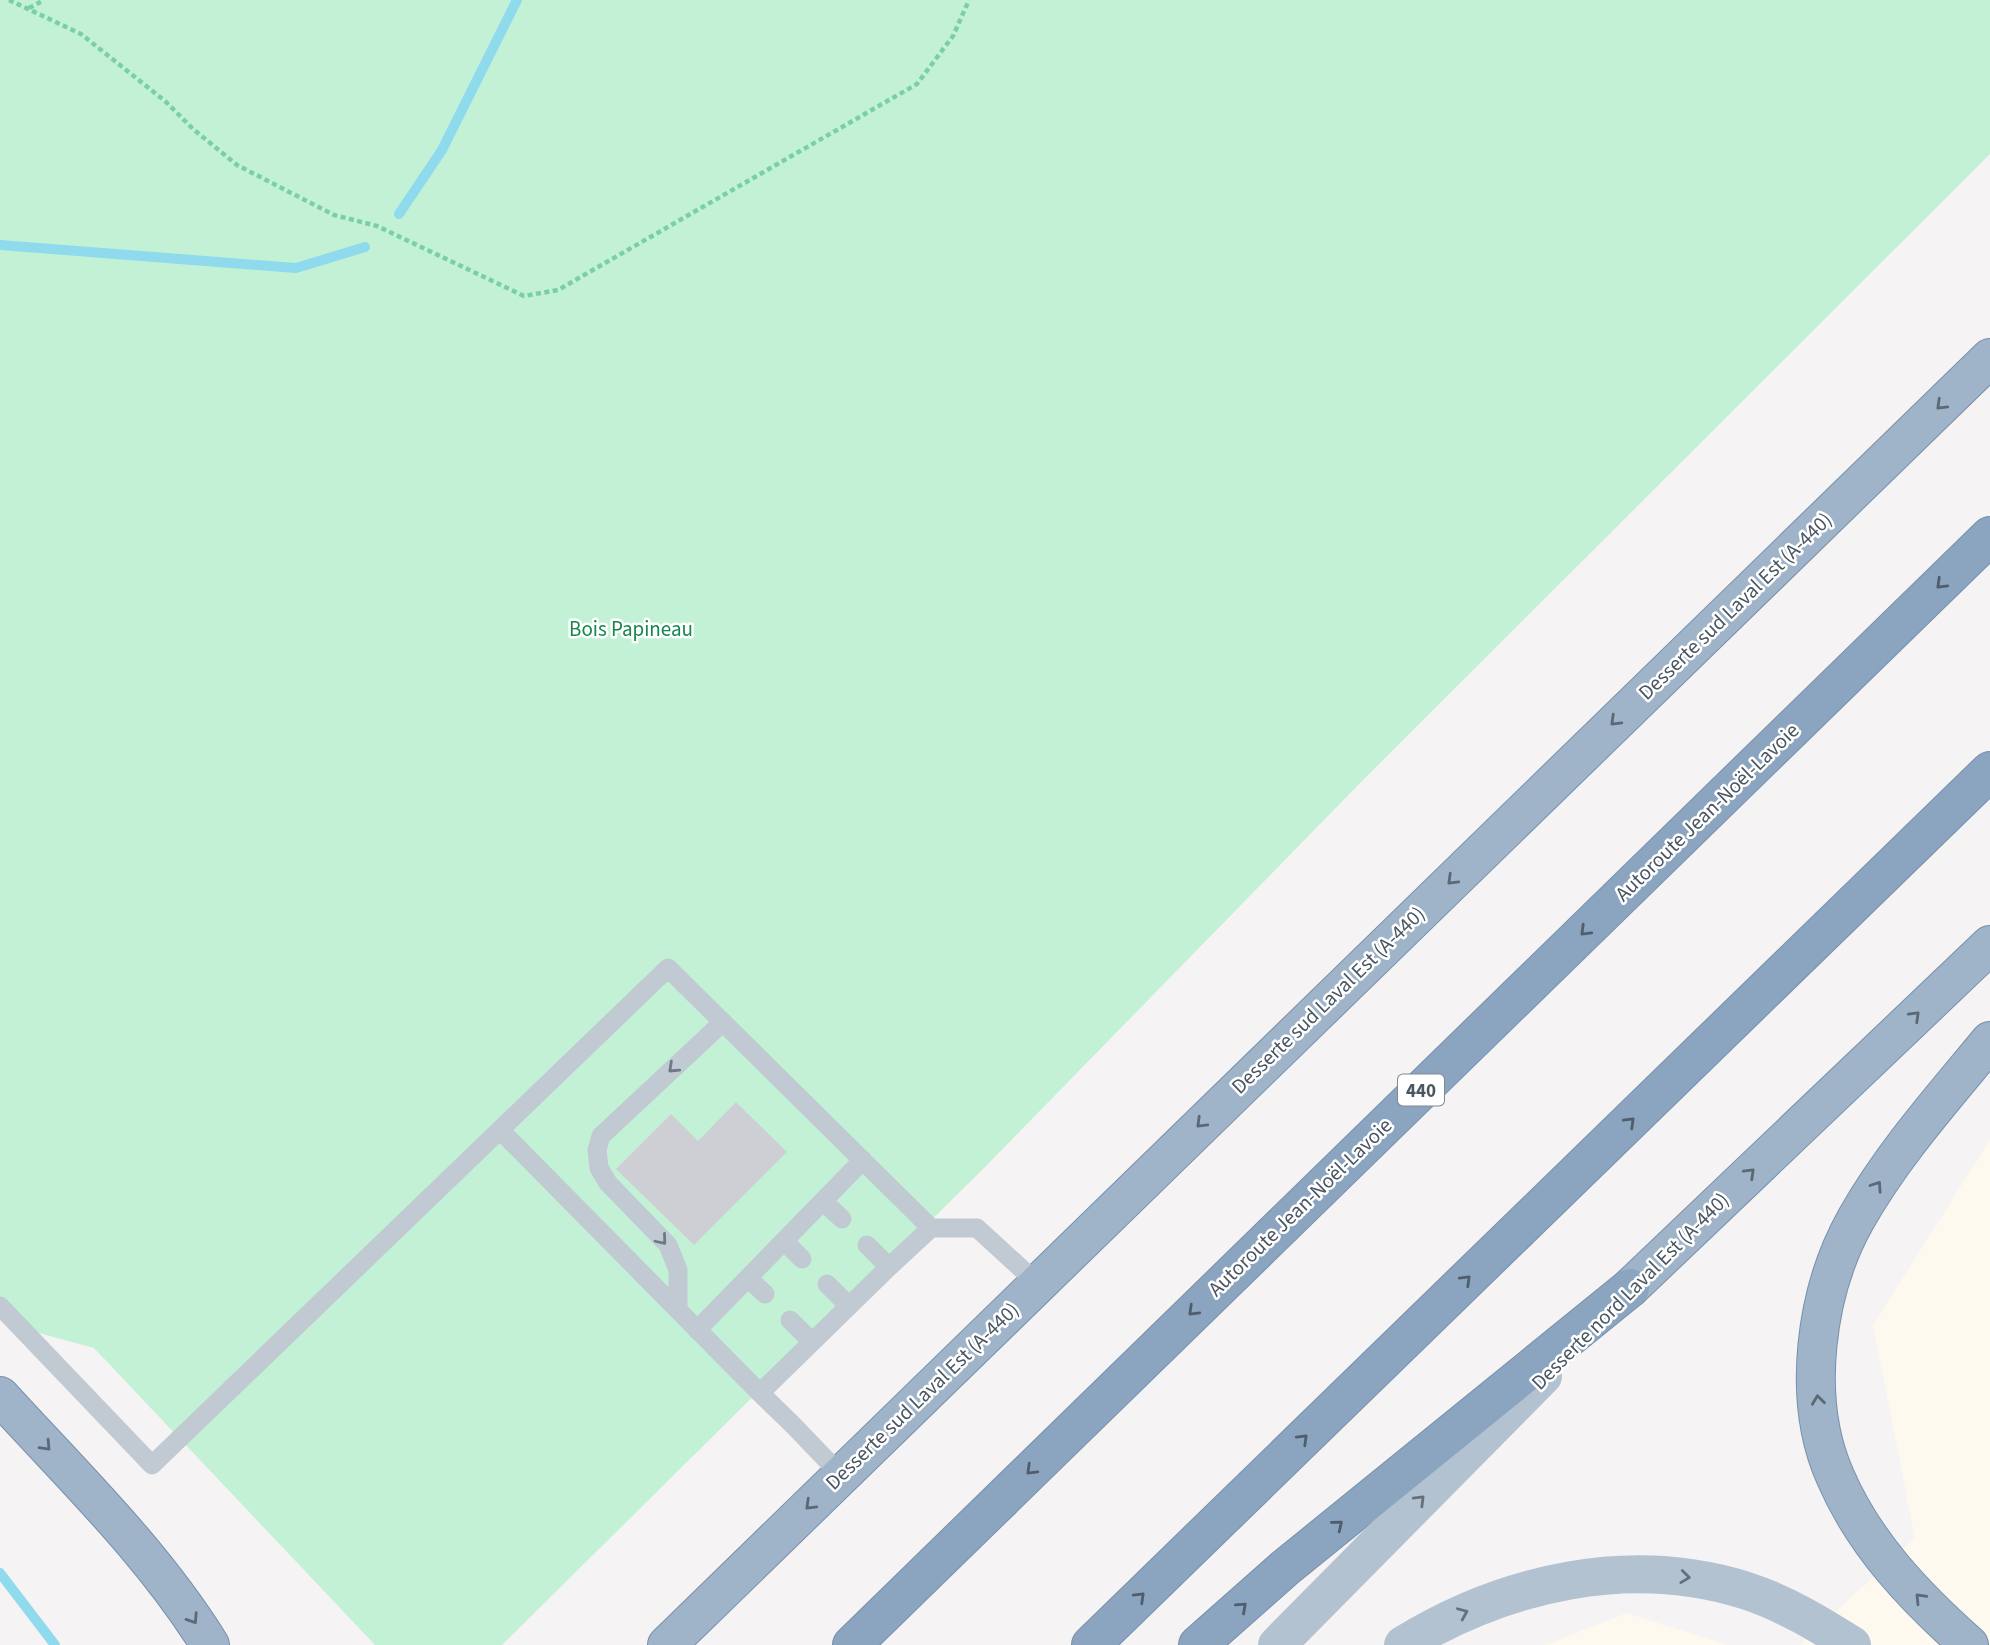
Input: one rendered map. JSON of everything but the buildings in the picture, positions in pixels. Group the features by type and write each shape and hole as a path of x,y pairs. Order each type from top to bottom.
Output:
{"highway":[{"name":"Desserte sud Laval Est (A-440)","path":"667,1645 1990,358"},
{"name":"Autoroute Jean-Noël-Lavoie","path":"852,1645 1990,536"},
{"path":"1091,1645 1990,771"},
{"name":"Desserte nord Laval Est (A-440)","path":"1630,1288 1990,945"},
{"path":"1969,1645 1920,1600 1896,1573 1875,1547 1847,1503 1833,1474 1823,1435 1817,1390 1816,1351 1829,1282 1856,1219 1905,1147 1990,1041"},
{"path":"1198,1645 1285,1568 1630,1288"},
{"path":"0,1396 93,1497 174,1592 210,1645"}],"main road":[{"name":"Desserte nord Laval Est (A-440)","path":"1277,1645 1630,1288"},
{"path":"1403,1645 1449,1619 1517,1593 1573,1580 1638,1574 1696,1579 1749,1591 1803,1616 1852,1645"}],"lane":[{"path":"0,1306 152,1465 668,968 932,1228"},
{"path":"678,1310 678,1270 668,1245 608,1183 599,1168 597,1150 601,1136 723,1022"},
{"path":"500,1130 841,1475"},
{"path":"697,1330 863,1160"},
{"path":"823,1201 842,1219"},
{"path":"760,1393 932,1228 977,1228 1037,1283"},
{"path":"784,1241 802,1259"},
{"path":"867,1245 889,1267"},
{"path":"748,1278 765,1294"},
{"path":"827,1284 849,1306"},
{"path":"790,1320 812,1342"}],"path":[{"path":"9,0 81,34 237,165 334,215 377,226 524,296 558,290 917,84 953,36 969,0"},
{"path":"29,9 44,0"}],"shaded area":[{"path":"1990,1140 1990,1645 1800,1645 1915,1538 1873,1325"},
{"path":"1627,1613 1727,1645 1545,1645"}],"green space":[{"name":"Bois Papineau","path":"0,0 1990,0 1990,154 1363,780 982,1170 502,1645 375,1645 94,1348 6,1324 0,1318"}],"waterway":[{"path":"399,214 442,150 517,0"},
{"path":"0,245 296,268 365,247"},
{"path":"0,1573 55,1645"}]}
